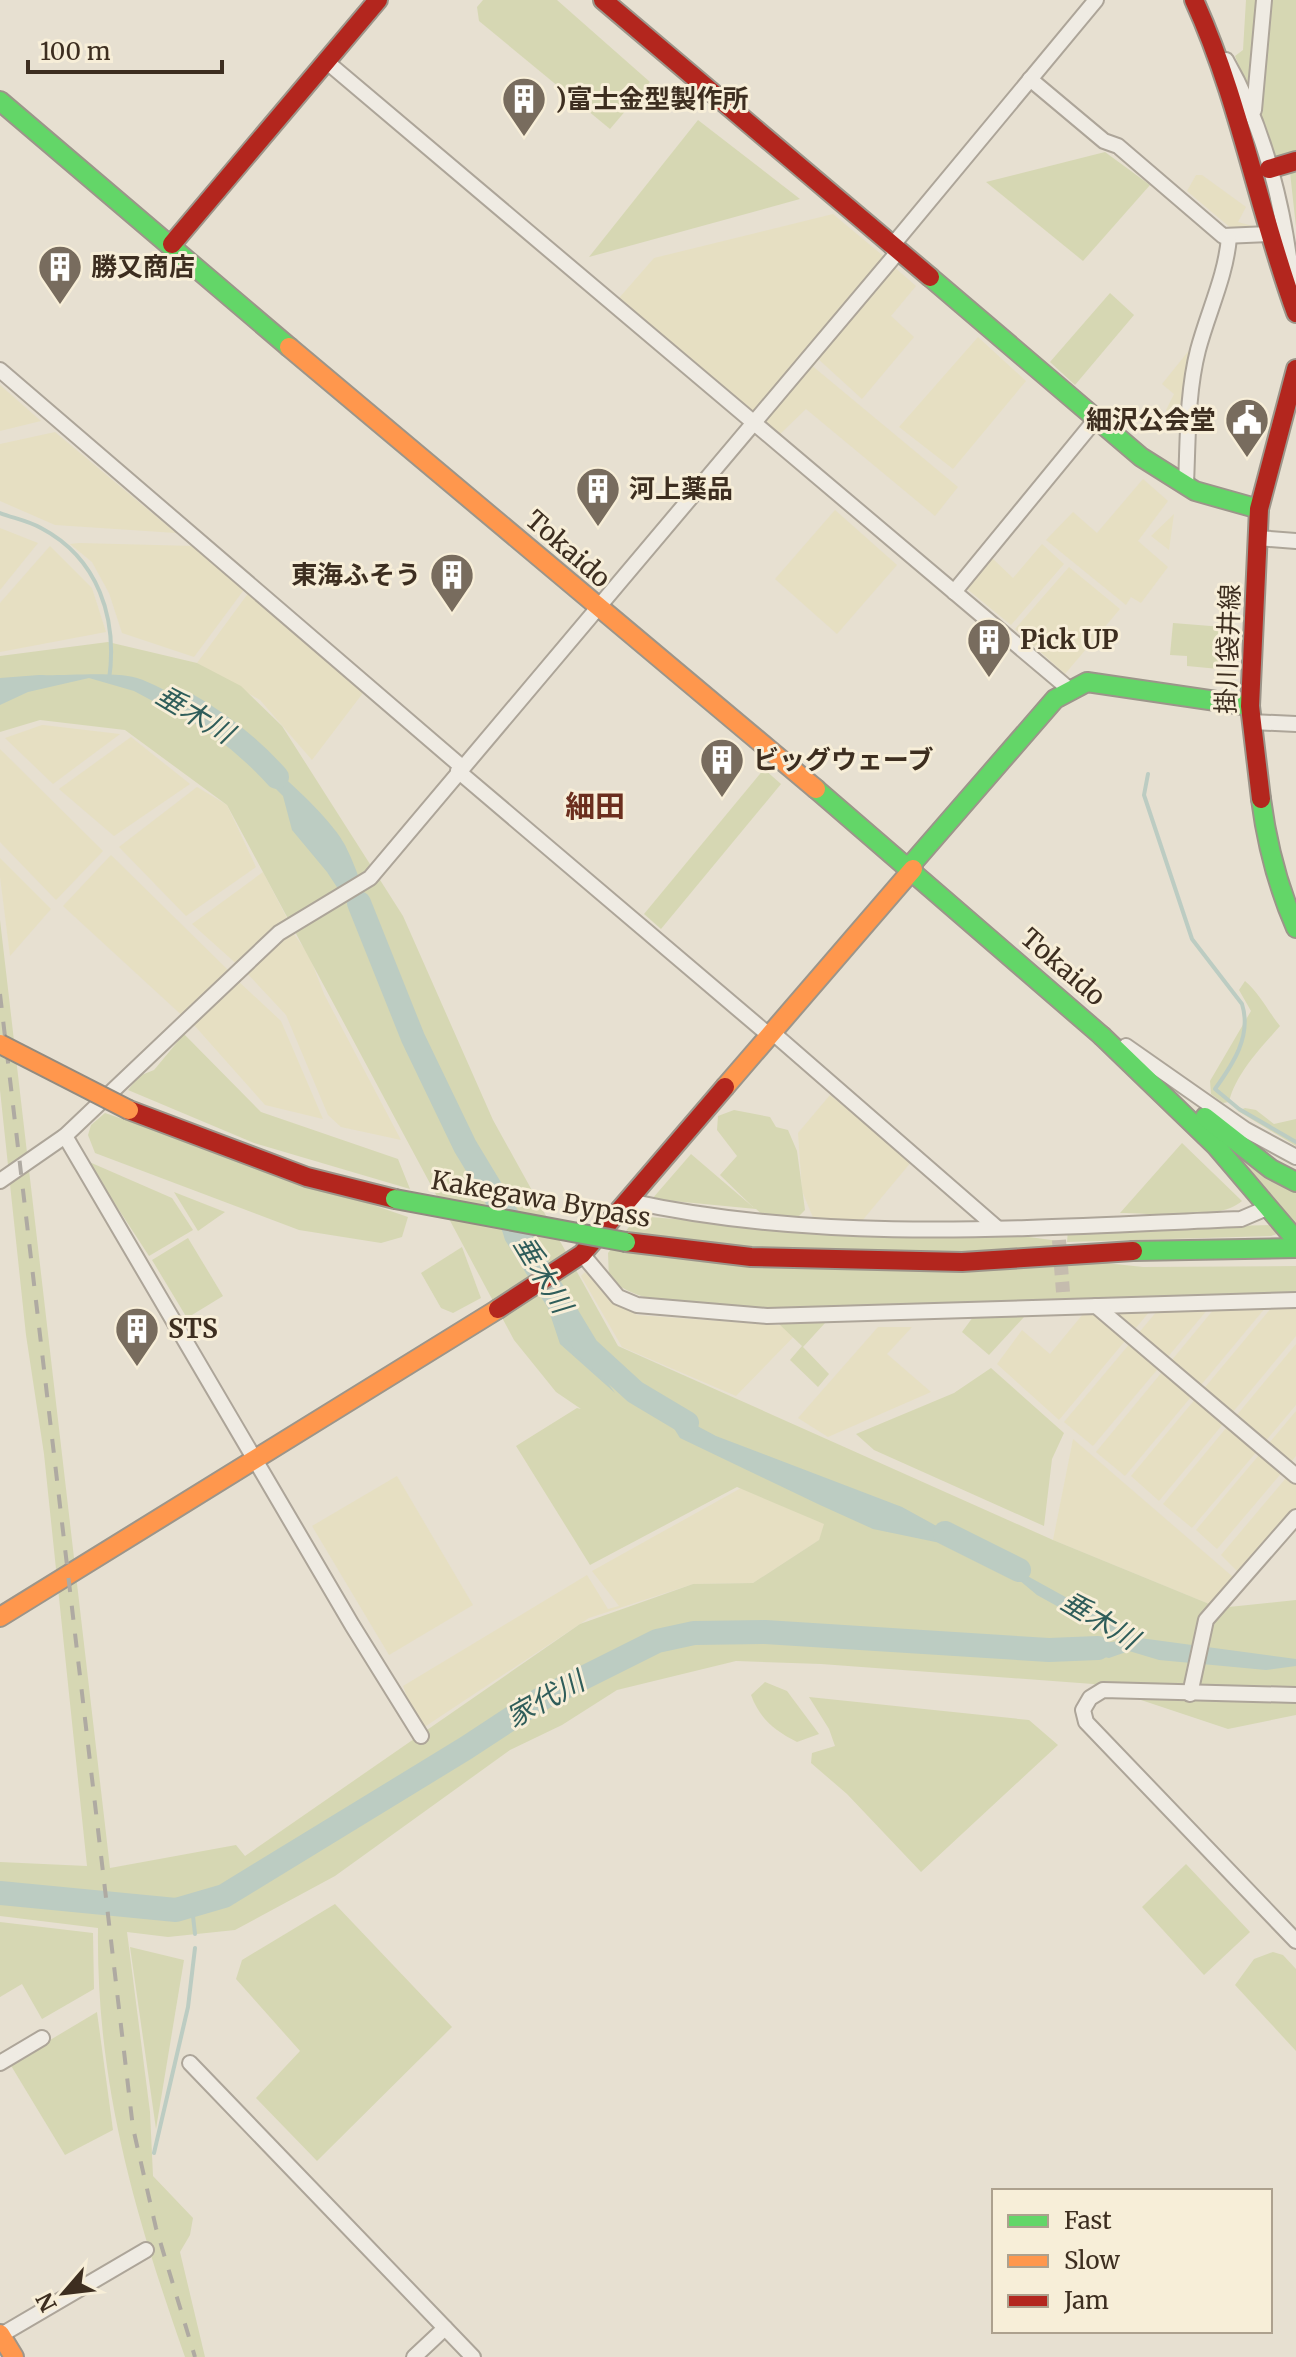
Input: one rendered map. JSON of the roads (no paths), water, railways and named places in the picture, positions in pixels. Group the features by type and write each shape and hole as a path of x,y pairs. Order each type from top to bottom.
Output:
{"main road":[{"path":"172,244 378,0"},
{"path":"603,0 1141,457 1195,491 1259,509"},
{"path":"1194,0 1216,43 1277,232 1295,311"},
{"name":"Tokaido","path":"0,101 596,607 911,867 1102,1036"},
{"name":"掛川袋井線","path":"1296,369 1259,509 1251,714 1267,846 1277,884 1296,928"},
{"path":"0,1617 504,1306 582,1254 772,1035 1055,699 1087,682 1251,714"},
{"path":"1102,1036 1271,1169 1296,1182"},
{"path":"1102,1036 1216,1146 1296,1240"},
{"name":"Kakegawa Bypass","path":"0,1044 129,1110 307,1177 395,1199 626,1242 751,1257 962,1262 1104,1256 1136,1251 1274,1254"},
{"path":"1274,1254 1296,1248"},
{"path":"1274,1254 1296,1259"},
{"path":"0,2335 14,2357"}],"street":[{"path":"1,1175 65,1136 269,942 304,916 370,878 754,422 1096,0"},
{"path":"1254,118 1264,0"},
{"path":"1216,43 1282,165 1277,232"},
{"path":"327,62 1069,689"},
{"path":"1030,79 1104,141 1118,146 1223,236 1277,232 1296,249"},
{"path":"1186,484 1192,383 1198,350 1228,256 1229,237"},
{"path":"0,370 460,769 996,1227"},
{"path":"954,592 1096,419"},
{"path":"1258,538 1296,541"},
{"path":"1251,714 1296,724"},
{"path":"1073,1010 1246,1130 1296,1157"},
{"path":"65,1136 352,1625 421,1736"},
{"path":"629,1201 746,1218 853,1227 996,1227 1058,1233 1241,1219 1269,1207"},
{"path":"582,1254 618,1297 657,1308 767,1316 1064,1300 1096,1306 1296,1300"},
{"path":"1096,1306 1296,1476"},
{"path":"1190,1694 1206,1620 1296,1517"},
{"path":"1296,1695 1103,1690 1090,1698 1083,1710 1086,1722 1296,1941"},
{"path":"0,2063 42,2038"},
{"path":"190,2063 473,2357"},
{"path":"0,2335 146,2250"},
{"path":"414,2357 445,2328"}],"water":[{"path":"103,674 137,678 188,704 251,750 309,801 345,845 364,894 375,945 327,872 292,830 283,796 229,742 134,691 89,678 28,692 0,705 0,678"},
{"path":"493,1200 581,1345 615,1393 560,1344 548,1308 505,1240"},
{"path":"660,1406 716,1436 902,1507 973,1546 950,1545 873,1529 680,1438"},
{"path":"989,1555 1140,1638 1296,1659 1296,1666 1266,1670 1159,1660 1129,1651 1109,1658 1058,1648 1120,1641 1037,1595"}],"waterway":[{"path":"0,513 36,526 61,541 90,573 100,592 110,634 109,680"},
{"name":"垂木川","path":"184,703 234,736 277,777"},
{"path":"1148,774 1144,795 1192,939 1242,1004 1243,1038 1234,1060 1215,1089 1239,1109 1296,1142"},
{"name":"垂木川","path":"359,903 413,1038 465,1146 587,1348 635,1392 687,1423"},
{"name":"垂木川","path":"945,1533 1019,1570"},
{"name":"家代川","path":"0,1893 176,1910 224,1896 539,1700 657,1641 694,1633 765,1632 1049,1650 1098,1648"},
{"path":"192,1907 195,1934"},
{"path":"154,2153 188,2007 195,1948"}],"tunnel":[{"path":"1059,1240 1063,1292"}],"railway":[{"path":"0,994 133,2128 156,2228 195,2357"}],"place":[{"name":")富士金型製作所","path":"524,138"},
{"name":"勝又商店","path":"60,306"},
{"name":"細沢公会堂","path":"1247,459"},
{"name":"河上薬品","path":"598,528"},
{"name":"東海ふそう","path":"452,614"},
{"name":"Pick UP","path":"989,679"},
{"name":"ビッグウェーブ","path":"722,799"},
{"name":"STS","path":"137,1368"}],"district":[{"name":"細田","path":"595,807"}]}
